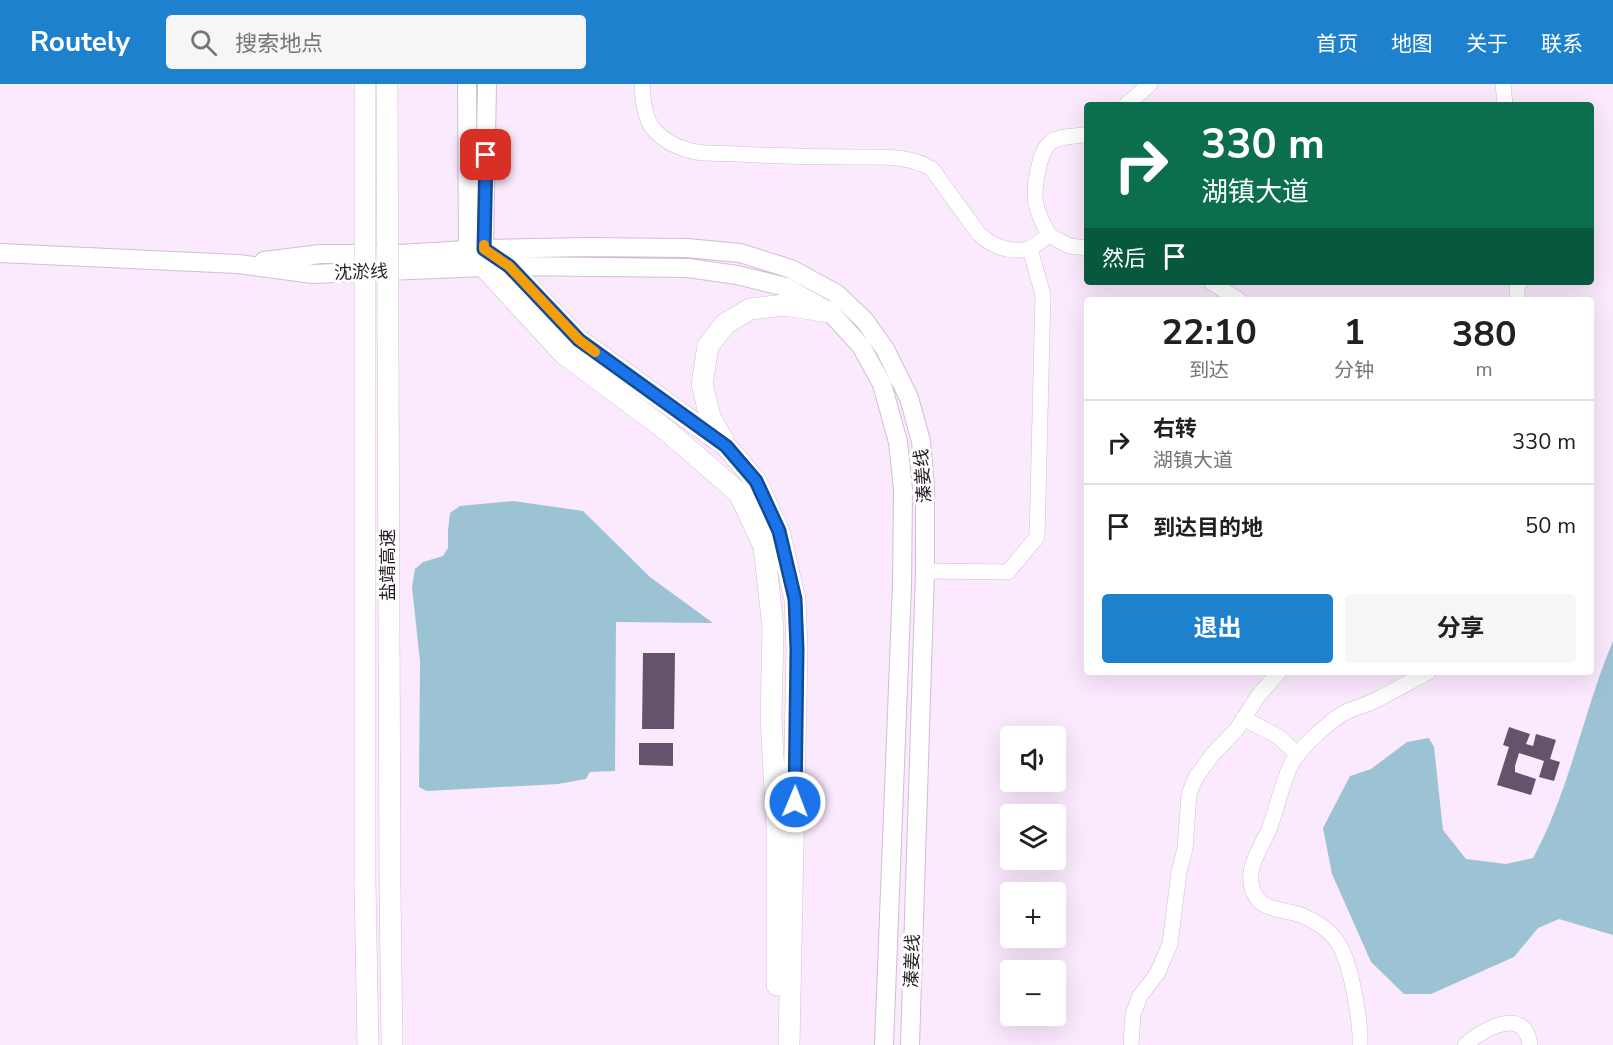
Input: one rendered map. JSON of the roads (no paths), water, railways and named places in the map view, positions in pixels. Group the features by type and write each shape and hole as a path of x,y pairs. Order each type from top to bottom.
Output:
{"highway":[{"name":"盐靖高速","path":"365,84 365,884 368,1045"},
{"name":"盐靖高速","path":"387,84 392,1045"},
{"path":"479,256 564,354 665,429 739,493 764,546 773,628 771,718 777,827 777,1045"},
{"path":"509,266 579,340 726,446"},
{"path":"789,1045 797,649 795,599 779,531 756,481 726,446 710,417 702,384 708,346 725,324 750,309 785,305 830,312"},
{"path":"392,980 399,1045"}],"main road":[{"path":"467,84 479,256"},
{"path":"479,256 487,84"},
{"name":"溱姜线","path":"479,256 676,248 740,253 791,268 837,294 865,321 885,349 909,398 921,441 925,488 925,571 910,1045"},
{"name":"沈淤线","path":"0,253 238,264 313,274 479,256"},
{"name":"溱姜线","path":"479,256 509,266 688,268 737,275 786,286 830,312 861,346 882,384 898,442 903,489 902,585 884,1045"}],"lane":[{"path":"642,84 646,116 654,130 667,141 684,149 711,153 795,157 871,157 921,162 932,169 987,242 998,247 1030,249 1049,235"},
{"path":"1129,102 1150,84"},
{"path":"1503,84 1505,102"},
{"path":"1084,135 1059,138 1049,142 1041,154 1035,194 1036,206 1049,235 1069,246 1084,248"},
{"path":"925,571 1008,572 1037,537 1043,295 1030,249"},
{"path":"1216,285 1234,297"},
{"path":"1131,1045 1133,1014 1140,996 1157,974 1170,944 1179,872 1185,849 1189,794 1196,777 1276,675"},
{"path":"1360,1045 1359,1012 1340,944 1317,922 1268,906 1258,900 1252,889 1252,864 1275,814 1282,784 1303,747 1343,713 1375,701 1423,675"},
{"path":"1244,718 1279,737 1298,755"},
{"path":"1465,1045 1490,1028 1516,1023 1524,1027 1530,1045"}],"water":[{"path":"513,501 583,511 650,577 713,623 616,622 615,771 590,772 586,779 558,784 427,791 419,787 420,661 412,587 415,569 423,562 443,556 448,548 450,513 460,506"},
{"path":"1613,641 1613,935 1559,919 1538,928 1514,957 1431,994 1404,994 1371,962 1332,874 1323,828 1350,776 1371,769 1407,742 1429,738 1434,747 1443,830 1466,859 1506,864 1533,858 1567,778 1602,668"}]}
